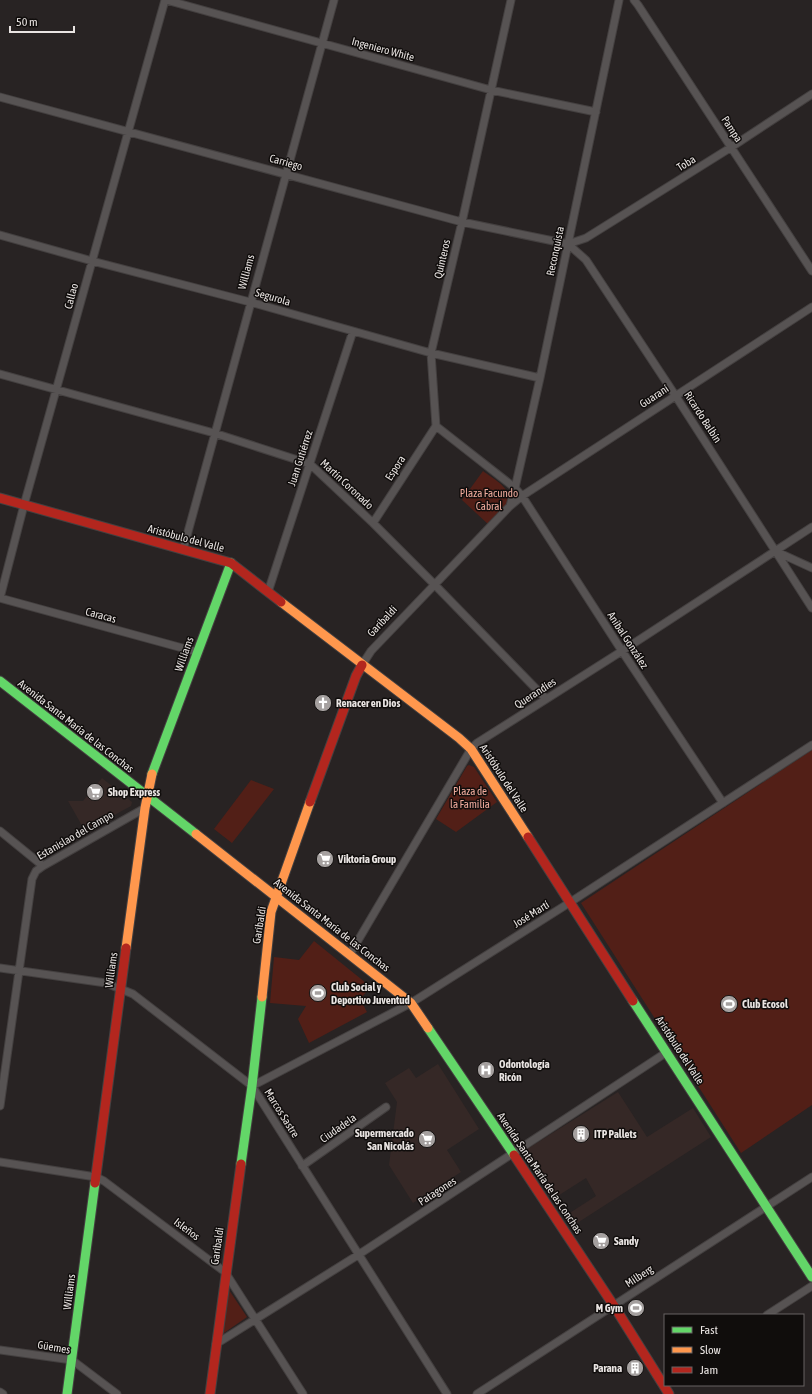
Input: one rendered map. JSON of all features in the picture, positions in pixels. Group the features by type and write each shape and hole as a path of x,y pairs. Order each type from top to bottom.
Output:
{"street":[{"name":"Ingeniero White","path":"166,0 490,90 596,112"},
{"name":"Callao","path":"0,598 24,504 166,0"},
{"name":"Williams","path":"182,550 334,0"},
{"name":"Quinteros","path":"436,426 431,353 462,222 510,0"},
{"name":"Reconquista","path":"510,506 540,378 620,0"},
{"name":"Pampa","path":"634,0 812,271"},
{"name":"Toba","path":"568,244 586,238 730,148 812,94"},
{"name":"Carriego","path":"0,97 462,222 568,244"},
{"name":"Segurola","path":"0,235 92,261 250,302 431,353 540,378"},
{"name":"Ricardo Balbín","path":"568,244 586,260 812,608"},
{"name":"Guaraní","path":"510,506 522,496 675,395 812,307"},
{"name":"Juan Gutiérrez","path":"268,592 353,331"},
{"name":"Martín Coronado","path":"0,374 214,434 310,464 373,523 546,699"},
{"path":"436,426 515,488"},
{"name":"Espora","path":"373,523 436,426"},
{"name":"Aníbal González","path":"515,488 522,496 622,651 723,803"},
{"name":"Aristóbulo del Valle","path":"0,498 231,563 459,738 471,749 502,794 569,903 812,1277"},
{"name":"Garibaldi","path":"210,1394 225,1272 252,1086 271,912 356,676 362,665 371,650 510,506"},
{"name":"Querandíes","path":"350,954 471,749 477,743 622,651 812,527"},
{"path":"775,551 812,568"},
{"name":"Williams","path":"67,1394 120,988 147,797 151,778 231,563"},
{"name":"Caracas","path":"0,598 197,652"},
{"name":"Avenida Santa María de las Conchas","path":"0,681 147,797 277,896 411,1003 514,1154 664,1382"},
{"name":"José Martí","path":"252,1086 411,1003 569,903 812,745"},
{"name":"Estanislao del Campo","path":"0,1106 32,879 36,871 43,866 145,808"},
{"path":"0,831 43,866"},
{"name":"Marcos Sastre","path":"0,968 106,983 134,994 252,1086 447,1394"},
{"name":"Patagones","path":"216,1344 358,1255 514,1154 667,1052"},
{"name":"Ciudadela","path":"302,1166 386,1107"},
{"name":"Isleños","path":"0,1162 96,1177 104,1181 225,1272 303,1394"},
{"name":"Milberg","path":"477,1394 812,1176"},
{"path":"769,1314 812,1286"},
{"name":"Güemes","path":"0,1350 72,1360 117,1394"}],"shaded area":[{"path":"102,778 132,802 131,806 85,831 68,801 83,801"},
{"name":"Supermercado San Nicolás","path":"438,1064 479,1129 447,1150 461,1172 413,1203 389,1165 397,1102 385,1083 409,1068 416,1078"},
{"path":"618,1092 647,1137 693,1108 711,1137 571,1227 565,1216 596,1196 586,1178 553,1199 525,1155 527,1149"}],"green space":[{"name":"Plaza Facundo Cabral","path":"483,471 504,488 509,497 509,502 489,525 462,500"},
{"name":"Club Ecosol","path":"812,750 812,1105 741,1153 581,903"},
{"name":"Plaza de la Familia","path":"469,765 474,767 497,802 456,832 436,819"},
{"path":"251,780 274,789 232,843 214,829"},
{"name":"Club Social y Deportivo Juventud","path":"314,941 371,987 360,999 367,1012 309,1043 298,1019 306,1006 270,1003 274,957 299,960"},
{"path":"227,1287 247,1317 221,1335"}],"traffic: fast":[{"path":"152,774 231,563"},
{"path":"0,681 196,834"},
{"path":"241,1164 262,997"},
{"path":"633,1001 812,1277"},
{"path":"428,1028 514,1155"},
{"path":"67,1394 95,1183"}],"traffic: slow":[{"path":"281,602 459,738 471,749 528,837"},
{"path":"126,948 145,808 152,774"},
{"path":"262,997 271,912 310,802"},
{"path":"196,834 411,1003 428,1028"}],"traffic: jam":[{"path":"0,498 231,563 281,602"},
{"path":"310,802 356,676 362,665"},
{"path":"528,837 633,1001"},
{"path":"95,1183 126,948"},
{"path":"514,1155 614,1306 669,1394"},
{"path":"210,1394 241,1164"}],"place":[{"name":"Renacer en Dios","path":"323,703"},
{"name":"Shop Express","path":"95,792"},
{"name":"Viktoria Group","path":"325,859"},
{"name":"Club Social y Deportivo Juventud","path":"318,993"},
{"name":"Club Ecosol","path":"729,1004"},
{"name":"Odontología Ricón","path":"486,1070"},
{"name":"ITP Pallets","path":"581,1134"},
{"name":"Supermercado San Nicolás","path":"427,1139"},
{"name":"Sandy","path":"601,1241"},
{"name":"M Gym","path":"636,1308"},
{"name":"Parana","path":"635,1368"}]}
